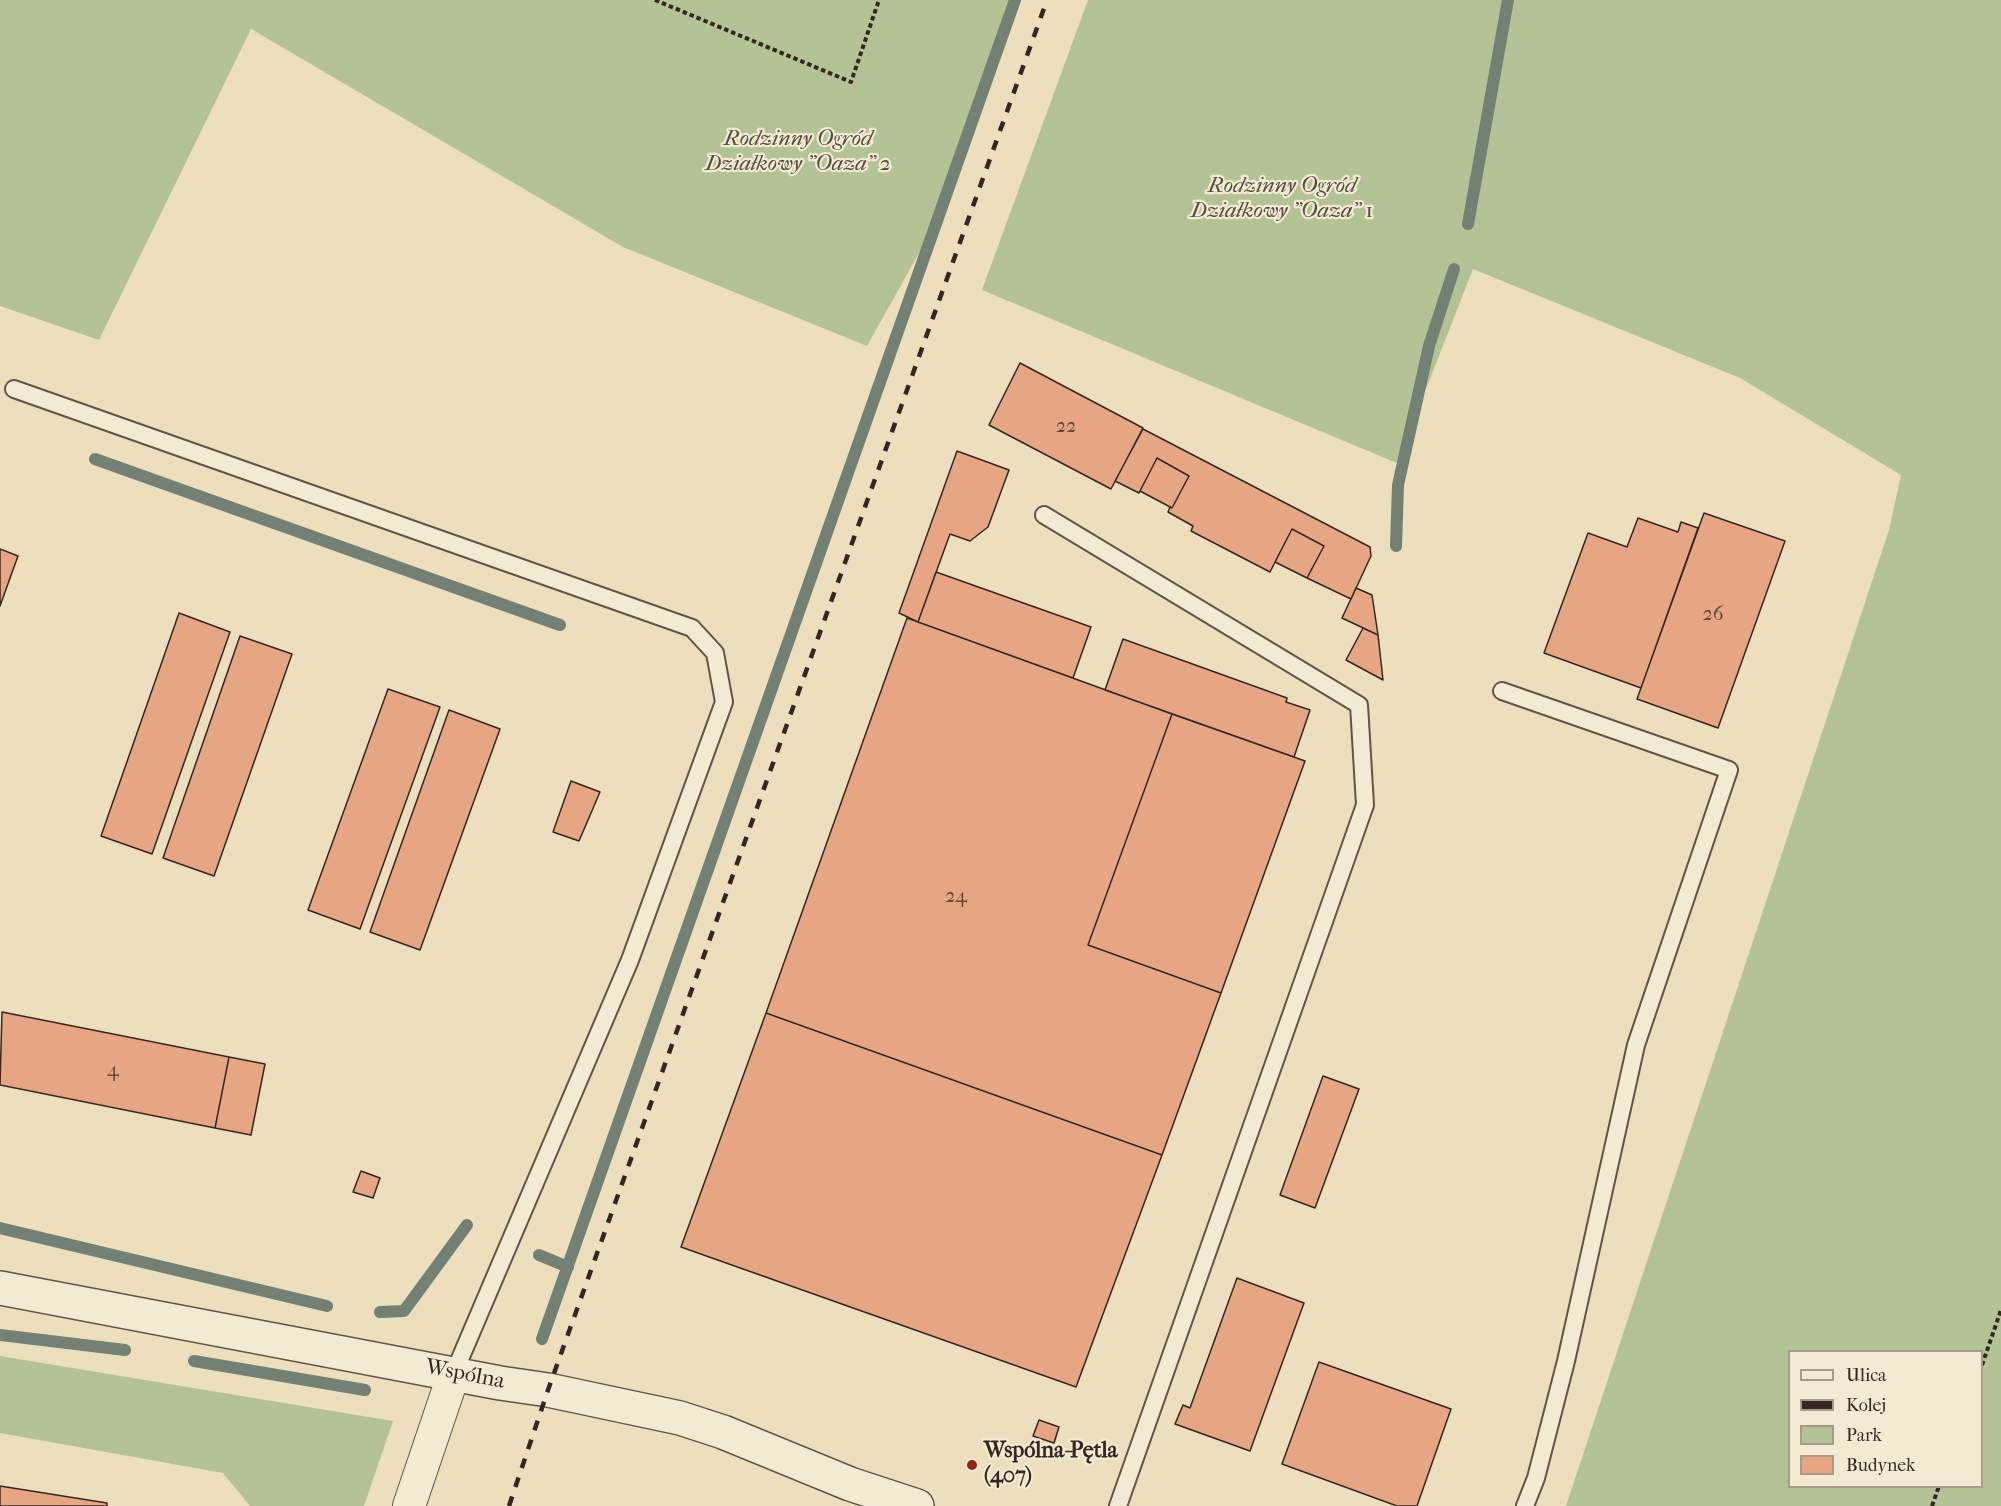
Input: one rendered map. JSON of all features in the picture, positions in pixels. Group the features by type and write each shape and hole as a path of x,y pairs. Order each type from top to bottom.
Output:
{"street":[{"name":"Wspólna","path":"0,1288 567,1394 680,1418 723,1432 850,1484 917,1506"},
{"path":"409,1506 454,1373"}],"lane":[{"path":"14,389 692,628 715,653 724,702 630,960 454,1373"},
{"path":"1044,515 1359,705 1365,805 1118,1506"},
{"path":"1502,691 1729,770 1636,1045 1566,1361 1536,1478 1525,1506"}],"path":[{"path":"655,0 851,82 879,0"},
{"path":"1983,1362 2001,1310"},
{"path":"1932,1506 1938,1488"}],"green space":[{"name":"Rodzinny Ogród Działkowy \"Oaza\" 2","path":"0,0 1015,0 943,210 867,346 623,247 251,29 99,340 0,306"},
{"name":"Rodzinny Ogród Działkowy \"Oaza\" 1","path":"1088,0 2001,0 2001,1506 1566,1506 1889,530 1901,475 1740,378 1473,269 1397,463 982,290"},
{"path":"0,1356 393,1421 364,1506 250,1506 223,1473 0,1433"}],"building":[{"path":"1020,363 1143,428 1111,489 989,425"},
{"path":"1143,429 1370,547 1371,556 1351,599 1307,578 1324,546 1292,529 1270,572 1191,531 1193,526 1168,512 1189,476 1157,458 1139,493 1115,481"},
{"path":"957,451 1009,470 988,527 970,541 950,534 918,622 899,613"},
{"path":"1157,458 1189,476 1172,508 1140,491"},
{"path":"1704,513 1785,541 1718,728 1637,699"},
{"path":"1638,518 1678,532 1681,522 1698,528 1641,688 1544,653 1588,533 1627,547"},
{"path":"1292,529 1324,546 1307,578 1275,562"},
{"path":"0,549 18,556 0,606"},
{"path":"936,572 1091,627 1073,678 918,622"},
{"path":"1356,588 1372,595 1378,635 1342,618"},
{"path":"179,613 230,632 152,854 101,836"},
{"path":"907,618 1172,714 1088,945 1221,993 1162,1155 766,1013"},
{"path":"1363,628 1378,635 1383,680 1346,660"},
{"path":"240,636 292,654 214,876 163,858"},
{"path":"1123,639 1287,698 1286,702 1310,710 1294,757 1105,690"},
{"path":"388,689 440,707 360,929 308,910"},
{"path":"449,710 500,729 420,950 370,932"},
{"path":"1172,714 1305,761 1221,993 1088,945"},
{"path":"571,781 600,792 579,841 553,832"},
{"path":"2,1012 229,1057 215,1128 0,1085"},
{"path":"766,1013 1162,1155 1076,1387 681,1247"},
{"path":"229,1057 265,1064 251,1135 215,1128"},
{"path":"1323,1076 1359,1089 1315,1208 1280,1195"},
{"path":"361,1171 380,1178 373,1198 353,1192"},
{"path":"1237,1278 1304,1303 1250,1451 1175,1424 1183,1405 1190,1408"},
{"path":"1319,1362 1451,1409 1417,1506 1397,1506 1282,1464"},
{"path":"1039,1420 1059,1427 1054,1443 1033,1436"},
{"path":"0,1486 107,1503 107,1506 0,1506"}],"waterway":[{"path":"542,1339 1015,0"},
{"path":"1468,224 1508,0"},
{"path":"1396,546 1398,485 1429,346 1454,269"},
{"path":"95,459 560,625"},
{"path":"380,1312 404,1311 467,1225"},
{"path":"0,1228 327,1306"},
{"path":"539,1255 568,1267"},
{"path":"0,1335 125,1350"},
{"path":"194,1361 365,1390"}],"railway":[{"path":"509,1506 548,1390 1047,0"}],"place":[{"name":"Wspólna-Pętla (407)","path":"972,1465"}]}
